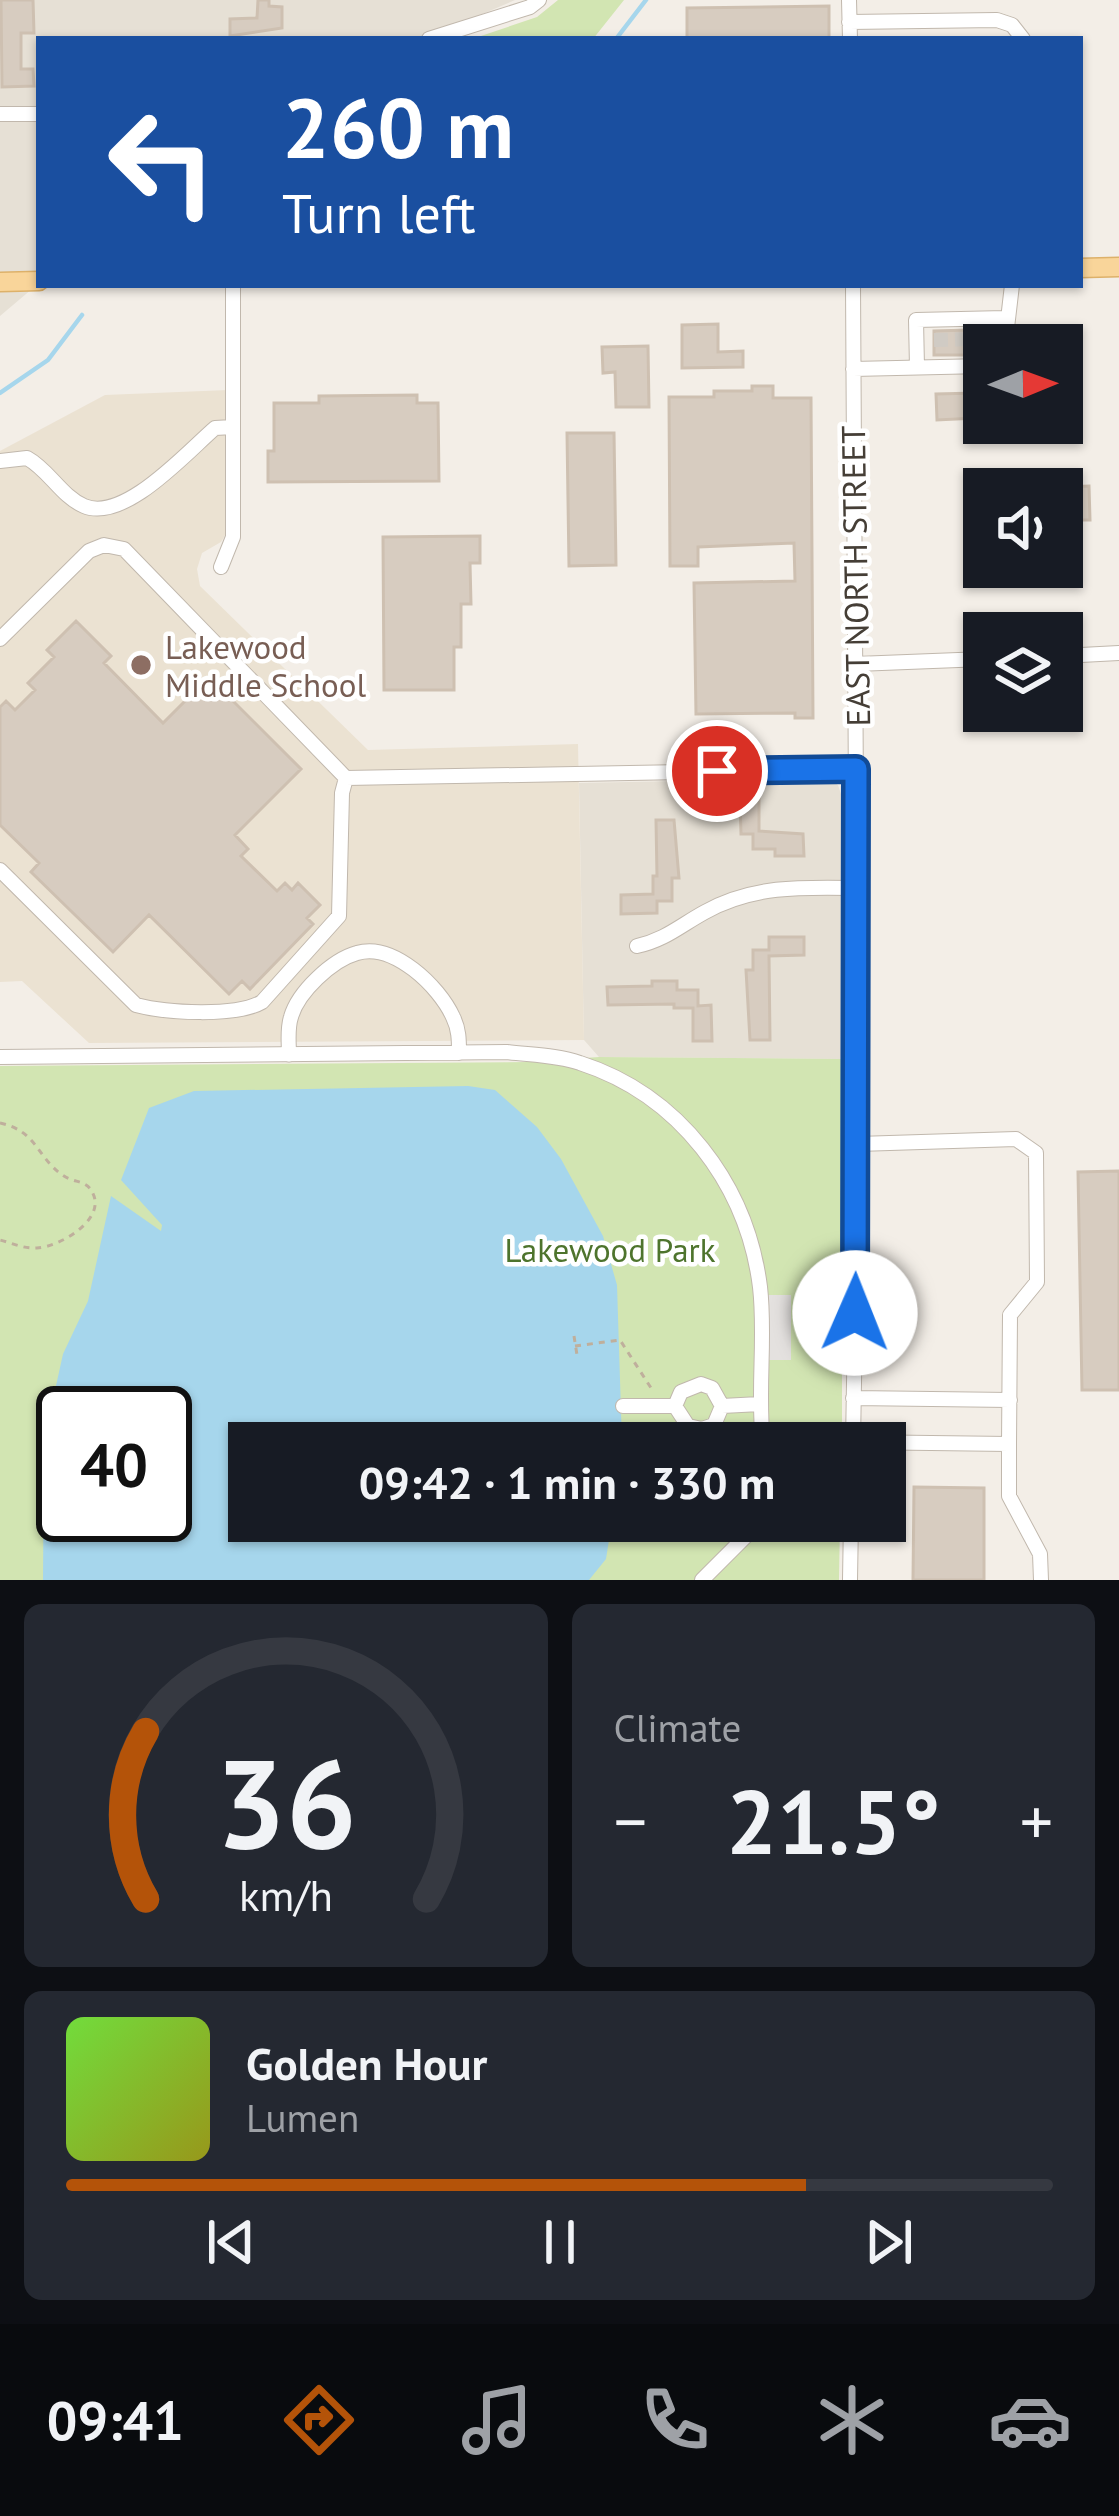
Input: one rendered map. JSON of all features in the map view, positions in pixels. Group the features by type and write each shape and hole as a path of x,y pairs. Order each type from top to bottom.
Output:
{"main road":[{"path":"1083,268 1119,267"},
{"path":"0,282 36,281"}],"street":[{"path":"438,36 539,0"},
{"path":"849,0 850,36"},
{"path":"849,22 998,20 1012,25 1021,36"},
{"path":"906,21 906,36"},
{"path":"0,114 36,114"},
{"path":"221,567 233,537 233,288"},
{"name":"EAST NORTH STREET","path":"853,288 857,1144 853,1422"},
{"path":"1005,324 1012,288"},
{"path":"916,367 916,320 1005,318"},
{"path":"916,340 934,340"},
{"path":"853,369 963,366"},
{"path":"0,461 27,458 73,499 87,508 104,509 129,502 215,428 233,427"},
{"path":"0,639 89,551 104,545 124,549 346,778 856,769"},
{"path":"1083,655 1119,653"},
{"path":"856,664 963,660"},
{"path":"0,870 136,1005 154,1010 247,1010 262,1002 339,916 346,778"},
{"path":"637,946 663,941 709,909 776,886 856,888"},
{"path":"289,1055 290,1019 298,1000 337,963 360,951 397,960 434,989 452,1013 459,1032 459,1054"},
{"path":"0,1057 541,1055 609,1074 664,1108 712,1158 741,1208 760,1289 761,1422"},
{"path":"857,1144 1016,1139 1036,1153 1037,1282 1010,1316 1009,1444 1010,1496 1040,1554 1041,1580"},
{"path":"669,1406 681,1392 701,1384 712,1388 722,1406"},
{"path":"853,1398 1010,1400"},
{"path":"722,1406 760,1404"},
{"path":"623,1406 669,1406 688,1426 702,1429 714,1425 722,1406"},
{"path":"906,1443 1009,1444"},
{"path":"702,1580 740,1542"},
{"path":"850,1580 851,1542"}],"path":[{"path":"0,1123 30,1136 64,1176 84,1182 93,1192 95,1205 86,1223 45,1248 0,1240"},
{"path":"574,1336 577,1355"},
{"path":"575,1346 620,1340 669,1406"}],"shaded area":[{"path":"0,0 515,0 431,36 36,36 36,286 0,316"},
{"name":"Lakewood Middle School","path":"228,390 227,532 221,542 202,553 197,569 200,586 368,750 578,744 584,1040 89,1043 22,981 0,982 0,451 105,395"},
{"path":"830,778 842,797 842,1059 599,1057 584,1040 579,783"},
{"path":"768,1295 791,1295 791,1360 768,1360"}],"green space":[{"path":"558,0 624,0 595,36 481,36 537,17"},
{"name":"Lakewood Park","path":"599,1057 842,1059 842,1422 228,1422 228,1542 840,1542 839,1580 0,1580 0,1066 529,1062"}],"water":[{"path":"468,1086 495,1090 537,1127 561,1159 603,1236 617,1285 621,1422 228,1422 228,1542 609,1542 606,1559 589,1580 43,1580 43,1542 192,1542 192,1386 56,1386 63,1354 88,1301 111,1196 161,1231 162,1225 121,1180 149,1108 194,1091"}],"building":[{"path":"1,0 33,0 34,33 21,33 21,69 33,69 34,86 2,87"},
{"path":"258,0 282,7 282,28 230,36 230,19 257,18"},
{"path":"829,6 829,36 687,36 687,8"},
{"path":"718,324 718,352 743,351 743,367 682,368 682,325"},
{"path":"963,330 963,355 934,355 934,331"},
{"path":"648,346 649,407 616,407 615,372 603,373 602,347"},
{"path":"752,386 773,386 773,398 811,398 813,718 795,718 795,713 696,714 694,583 795,581 794,543 698,547 698,566 670,566 669,397 714,397 714,391 752,391"},
{"path":"963,393 963,419 937,420 936,394"},
{"path":"417,395 417,403 438,403 439,481 268,482 268,451 274,451 274,403 319,403 319,396"},
{"path":"567,433 614,433 616,565 569,566"},
{"path":"1083,486 1089,486 1090,520 1083,520"},
{"path":"480,536 480,563 470,563 471,604 461,604 454,690 384,690 383,537"},
{"path":"76,621 111,656 104,663 163,723 209,677 301,769 235,835 248,849 241,856 277,891 285,883 292,890 298,883 320,905 307,918 313,924 250,989 242,981 229,994 149,915 113,952 31,872 39,863 0,825 0,707 6,701 15,710 35,690 28,683 54,657 47,650"},
{"path":"759,798 759,831 803,834 804,856 775,856 775,849 753,849 753,834 741,834 740,799"},
{"path":"656,820 674,820 679,878 672,878 672,901 657,901 657,913 621,914 621,895 653,894"},
{"path":"769,937 804,937 804,955 769,956 770,1040 750,1040 746,970 753,970 753,950 769,950"},
{"path":"652,981 677,981 677,990 698,990 698,1006 711,1005 712,1041 693,1041 693,1008 608,1005 607,987 652,986"},
{"path":"1119,1171 1119,1390 1082,1390 1078,1172"},
{"path":"914,1487 984,1488 984,1580 913,1580"}],"waterway":[{"path":"618,36 646,0"},
{"path":"0,393 48,360 82,315"}],"tunnel":[{"path":"934,340 963,339"}],"place":[{"name":"Lakewood Middle School","path":"141,665"}],"route":[{"path":"717,771 856,769 855,1313"}]}
